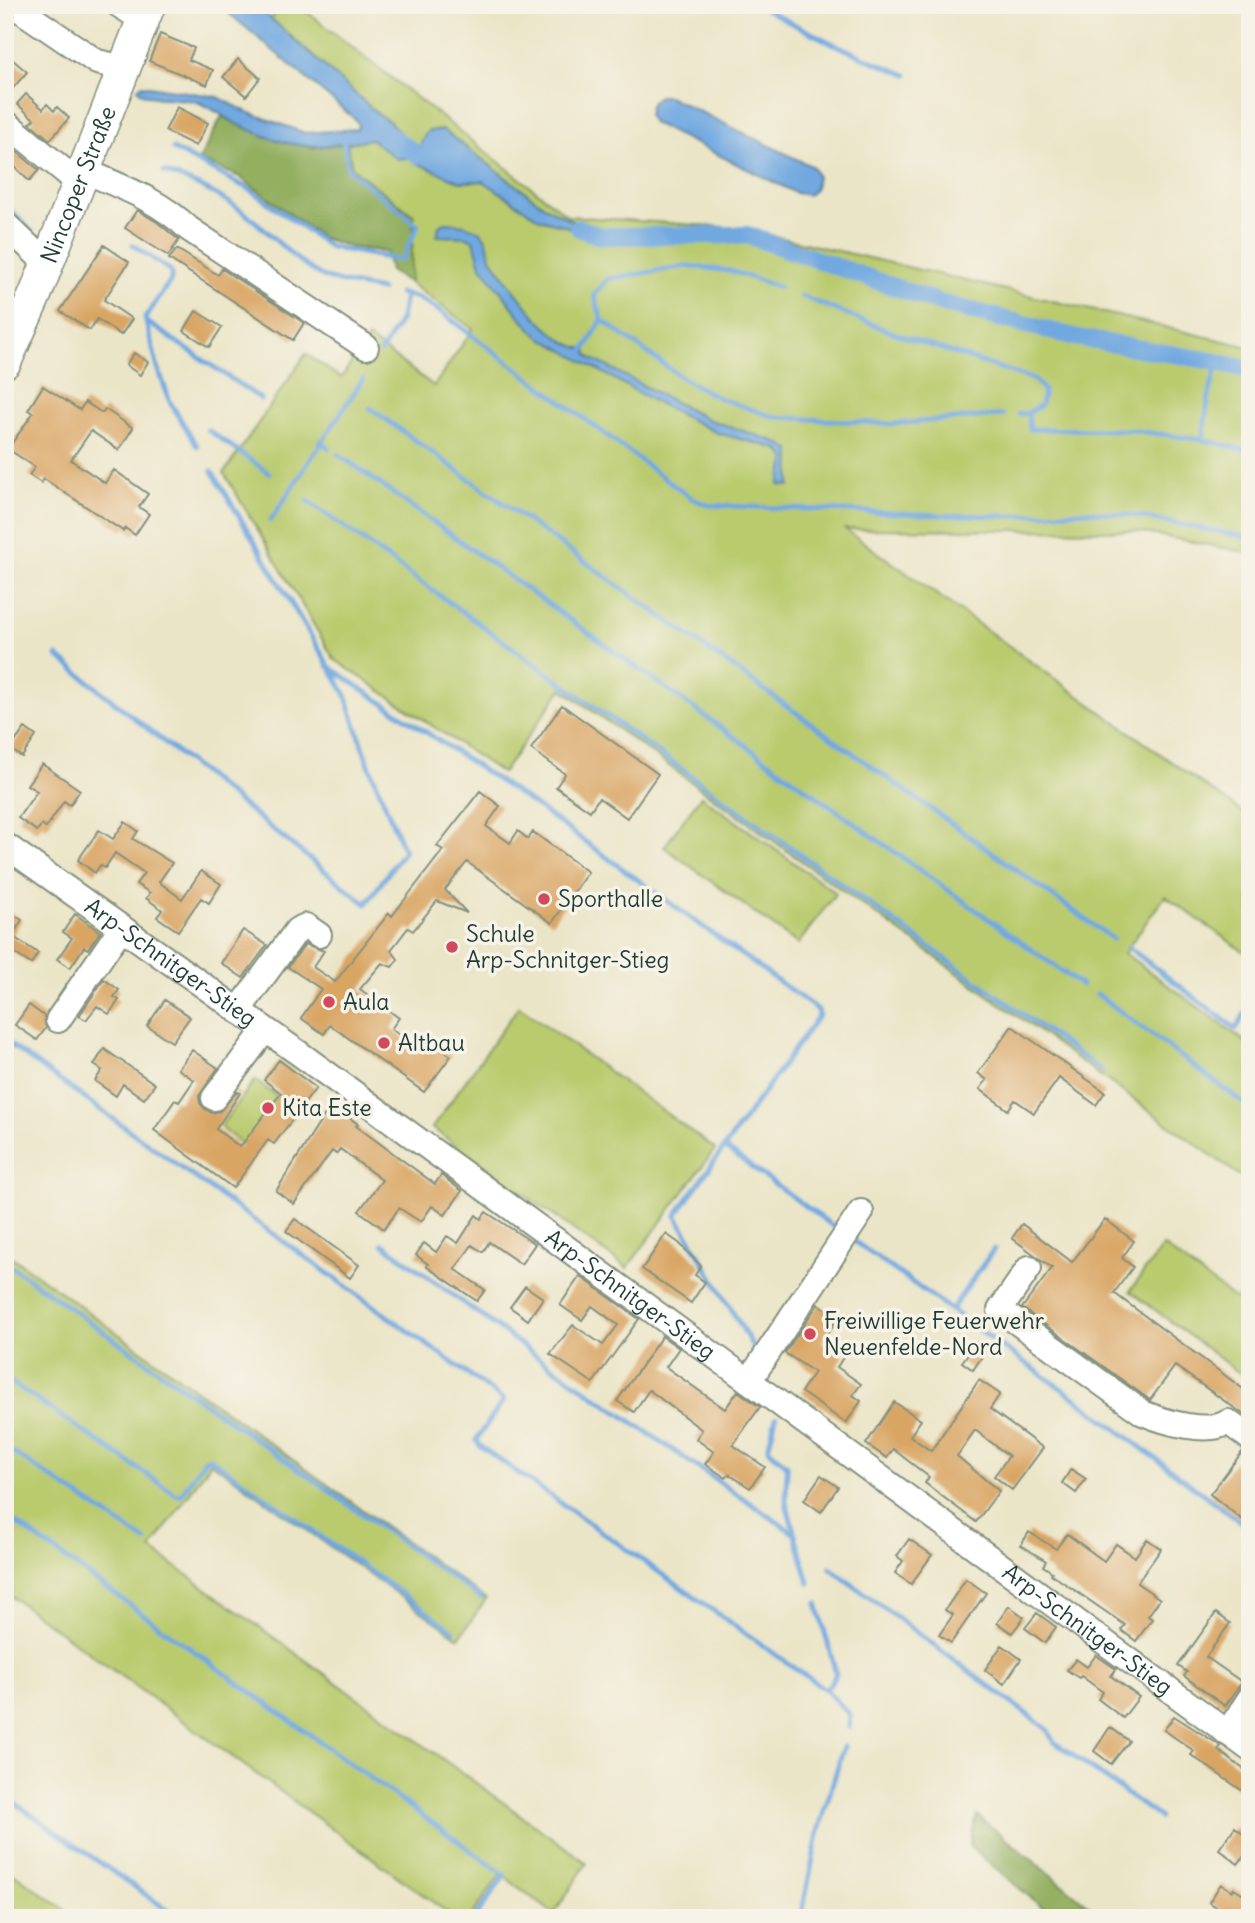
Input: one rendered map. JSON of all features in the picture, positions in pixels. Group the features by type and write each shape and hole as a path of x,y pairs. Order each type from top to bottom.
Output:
{"main road":[{"name":"Nincoper Straße","path":"5,362 125,68 137,10"}],"street":[{"path":"13,5 97,62 125,68"},
{"path":"5,122 82,178 149,199 176,216 189,229 366,347"},
{"path":"5,224 47,264"},
{"name":"Arp-Schnitger-Stieg","path":"5,845 749,1381 1250,1749"},
{"path":"238,1011 297,930 306,926 319,935"},
{"path":"58,1020 121,929"},
{"path":"214,1098 265,1030"},
{"path":"749,1381 862,1212"},
{"path":"1029,1268 1000,1310 1143,1413 1157,1419 1206,1428 1219,1428 1228,1422 1250,1438"},
{"path":"1227,1733 1250,1699"}],"green space":[{"path":"281,5 298,5 568,216 740,228 1250,347 1250,553 1135,531 845,529 1250,818 1250,956 1165,896 1124,953 1250,1045 1250,1183 562,689 502,773 334,659 224,473 306,354 341,378 368,338 434,386 473,329 410,283 414,216 352,168 347,143 371,139 390,122 271,19","holes":["443,130 544,206 596,234 540,219 483,181 460,182 418,155 428,131"]},
{"path":"222,116 264,136 311,148 347,143 352,168 414,216 410,283 390,271 386,252 350,247 323,238 238,176 199,160"},
{"path":"701,796 836,893 798,944 664,847"},
{"path":"519,1006 715,1149 627,1268 432,1128"},
{"path":"255,1080 278,1097 247,1148 220,1127"},
{"path":"1163,1246 1236,1300 1250,1283 1250,1381 1130,1291"},
{"path":"5,1252 486,1599 459,1638 211,1462 151,1549 587,1863 554,1914 501,1874 470,1918 455,1918 5,1592"},
{"path":"977,1815 1104,1918 1055,1918 969,1846"},
{"path":"5,1867 76,1918 5,1918"}],"water":[{"path":"219,5 250,5 266,14 390,122 410,143 406,158 397,159 371,139 316,146 287,143 235,123 197,102 154,97 140,92 137,88 143,85 218,97 245,111 305,133 357,129 359,125 356,120"},
{"path":"659,96 668,96 813,167 817,176 815,189 809,195 796,193 653,123 648,114 651,103"},
{"path":"443,130 544,206 600,236 540,219 483,181 461,182 416,163 422,140 428,131"},
{"path":"445,223 468,226 483,235 493,261 511,286 534,314 560,338 573,346 587,349 591,358 707,419 777,442 791,450 790,486 779,485 786,458 778,449 717,433 655,402 538,336 481,266 474,241 467,237 437,236 439,226"}],"building":[{"path":"160,34 194,48 189,60 213,70 207,85 149,61"},
{"path":"5,53 27,72 5,97"},
{"path":"238,59 260,78 246,96 223,77"},
{"path":"26,94 43,109 47,104 54,111 57,107 69,118 50,140 30,123 34,119 17,104"},
{"path":"177,107 208,123 196,146 165,131"},
{"path":"5,142 39,170 29,181 14,166 5,175"},
{"path":"137,210 179,240 168,256 125,228"},
{"path":"104,245 129,262 104,300 132,319 121,335 97,319 90,330 60,311"},
{"path":"177,249 218,275 222,269 304,323 293,340 169,259"},
{"path":"196,311 222,327 209,347 184,331"},
{"path":"134,353 148,362 140,375 126,365"},
{"path":"43,386 80,410 85,402 102,413 105,409 133,428 119,450 91,431 71,460 105,483 114,470 148,494 139,507 149,514 135,535 125,528 123,531 44,479 41,483 29,475 35,467 8,449 33,413 28,410"},
{"path":"562,705 658,774 627,818 599,798 590,811 556,787 565,774 531,749"},
{"path":"25,728 36,736 22,757 10,749"},
{"path":"42,764 80,790 70,805 64,801 46,828 42,824 37,831 18,818 37,791 27,785"},
{"path":"480,791 500,806 486,826 510,843 518,831 528,839 533,832 588,872 552,923 467,862 445,890 467,913 437,901 413,931 408,928 391,950 398,959 392,967 382,963 360,989 399,1018 391,1029 419,1048 426,1039 451,1056 424,1092 330,1025 324,1034 301,1018 321,989 288,967 305,944 324,951 313,967 335,982 389,913 392,916 443,850 437,846"},
{"path":"125,822 138,831 133,839 172,863 159,882 182,899 201,871 221,884 209,903 201,898 178,931 157,917 162,910 146,898 150,893 136,884 144,873 115,853 105,868 100,865 95,873 78,860 99,830 113,839"},
{"path":"5,909 22,920 12,936 38,953 31,964 5,947"},
{"path":"75,914 100,932 88,949 84,947 70,968 57,959 72,938 63,932"},
{"path":"243,930 267,945 243,978 221,963"},
{"path":"104,979 119,990 114,997 119,1000 109,1014 97,1006 86,1020 79,1016"},
{"path":"165,1000 190,1017 172,1042 147,1026"},
{"path":"29,1005 44,1016 46,1028 37,1040 15,1025"},
{"path":"1012,1026 1105,1092 1096,1105 1059,1078 1034,1113 1015,1100 1008,1110 980,1089 987,1080 978,1073"},
{"path":"104,1049 155,1084 144,1099 123,1084 116,1096 95,1081 102,1070 94,1065"},
{"path":"192,1050 218,1068 199,1096 205,1109 212,1113 220,1111 237,1092 240,1093 216,1129 240,1147 281,1093 264,1080 279,1060 316,1088 274,1144 268,1140 233,1188 154,1130 175,1100 179,1102 194,1080 178,1069"},
{"path":"331,1105 435,1184 441,1175 462,1191 445,1215 432,1206 421,1222 399,1208 384,1229 359,1211 382,1180 340,1149 336,1154 332,1151 294,1204 276,1191"},
{"path":"486,1212 535,1244 521,1264 489,1242 483,1252 472,1245 455,1269 485,1290 477,1301 426,1266 428,1264 416,1255 424,1243 436,1252 447,1236 458,1243 476,1215 481,1219"},
{"path":"295,1219 359,1265 350,1278 286,1231"},
{"path":"1105,1219 1134,1241 1122,1258 1133,1267 1114,1293 1250,1394 1250,1419 1175,1366 1150,1400 1022,1308 1052,1268 1012,1238 1022,1224 1072,1262"},
{"path":"666,1234 679,1243 701,1266 695,1275 705,1282 691,1303 642,1269"},
{"path":"580,1276 639,1319 593,1383 550,1354 573,1325 603,1345 618,1325 592,1306 582,1320 560,1305"},
{"path":"525,1286 543,1298 528,1320 510,1307"},
{"path":"818,1304 838,1317 822,1342 844,1356 837,1367 861,1384 853,1395 861,1401 846,1423 801,1392 814,1372 785,1353"},
{"path":"662,1336 679,1348 666,1367 725,1409 738,1391 760,1407 733,1445 765,1467 750,1488 729,1474 726,1478 705,1464 714,1452 696,1439 702,1430 649,1390 634,1412 617,1401"},
{"path":"977,1342 987,1349 973,1370 962,1362"},
{"path":"979,1380 1000,1394 990,1409 1043,1448 1012,1490 994,1476 1009,1456 975,1430 957,1456 999,1491 976,1522 925,1483 929,1477 893,1449 887,1458 866,1444 894,1402 921,1420 910,1436 931,1451"},
{"path":"1243,1451 1250,1453 1250,1526 1210,1494"},
{"path":"1071,1469 1086,1479 1076,1493 1062,1483"},
{"path":"821,1475 838,1487 821,1512 804,1500"},
{"path":"1029,1532 1056,1549 1067,1534 1104,1561 1116,1544 1135,1557 1147,1539 1161,1549 1137,1583 1160,1599 1148,1616 1152,1619 1136,1641 1121,1630 1125,1625 1051,1574 1052,1572 1043,1566 1046,1561 1021,1545"},
{"path":"909,1539 932,1555 911,1584 895,1573 903,1561 897,1556"},
{"path":"966,1579 986,1593 951,1643 939,1635 953,1615 945,1610"},
{"path":"1009,1606 1024,1617 1012,1633 997,1623"},
{"path":"1037,1613 1056,1627 1045,1643 1025,1628"},
{"path":"1216,1613 1230,1623 1206,1657 1242,1682 1225,1706 1184,1676 1187,1672 1178,1666"},
{"path":"1002,1645 1021,1659 1004,1684 985,1670"},
{"path":"1096,1655 1116,1669 1111,1676 1139,1697 1123,1718 1098,1699 1103,1692 1081,1676 1079,1678 1067,1670 1076,1659 1087,1667"},
{"path":"1174,1716 1221,1746 1218,1750 1250,1774 1250,1796 1191,1755 1194,1751 1164,1730"},
{"path":"1110,1727 1129,1741 1111,1764 1094,1751"},
{"path":"1235,1827 1250,1838 1250,1848 1238,1864 1219,1849"},
{"path":"1221,1884 1250,1898 1250,1907 1242,1918 1227,1918 1209,1902"}],"waterway":[{"path":"758,5 831,43 907,75"},
{"path":"389,135 418,155 442,156"},
{"path":"173,149 249,189 330,247 399,260 403,258 418,225 349,170 343,139"},
{"path":"164,172 227,201 256,222 305,265 327,278 381,290"},
{"path":"5,204 32,232"},
{"path":"579,228 600,236 747,235 940,303 1079,338 1250,370"},
{"path":"133,245 171,271 171,280 145,318 170,402 197,446"},
{"path":"779,287 731,271 687,266 608,279 594,295 602,320 684,379 719,398 774,417 893,424 1003,415"},
{"path":"399,293 418,298 441,312 668,481 693,499 708,505 942,515 1011,516 1086,511 1137,516 1250,538"},
{"path":"381,352 401,319 405,295"},
{"path":"801,296 902,336 1033,379 1044,390 1041,405 1028,413 1018,414"},
{"path":"583,353 602,320"},
{"path":"147,322 261,399"},
{"path":"1203,440 1215,372 1212,361"},
{"path":"271,520 363,379"},
{"path":"370,408 1113,939"},
{"path":"1028,413 1030,429 1130,430 1203,440 1250,451"},
{"path":"208,430 269,473"},
{"path":"320,442 329,448"},
{"path":"338,454 1081,985"},
{"path":"57,656 366,904 404,851 369,765 345,693 212,471"},
{"path":"308,501 1102,1071"},
{"path":"328,666 533,804 818,1010 819,1015 676,1215 756,1352"},
{"path":"1128,947 1236,1029 1250,1005"},
{"path":"1097,994 1250,1108"},
{"path":"5,1041 504,1400 476,1440 480,1446 826,1690 850,1715 849,1727"},
{"path":"724,1147 837,1229"},
{"path":"855,1242 1075,1398 1250,1529"},
{"path":"383,1244 542,1360 795,1534"},
{"path":"952,1309 994,1249"},
{"path":"5,1262 481,1598"},
{"path":"5,1378 177,1495 181,1495 205,1459 210,1458 454,1631"},
{"path":"776,1417 768,1449 787,1465 786,1503 809,1583"},
{"path":"5,1447 146,1541"},
{"path":"5,1515 505,1875 475,1918"},
{"path":"830,1568 1047,1729 1053,1741 1159,1817"},
{"path":"817,1603 836,1674 826,1690"},
{"path":"801,1918 819,1829 844,1746"},
{"path":"5,1796 179,1918"}],"place":[{"name":"Sporthalle","path":"544,899"},
{"name":"Schule Arp-Schnitger-Stieg","path":"452,947"},
{"name":"Aula","path":"329,1002"},
{"name":"Altbau","path":"384,1043"},
{"name":"Kita Este","path":"268,1108"},
{"name":"Freiwillige Feuerwehr Neuenfelde-Nord","path":"810,1334"}]}
